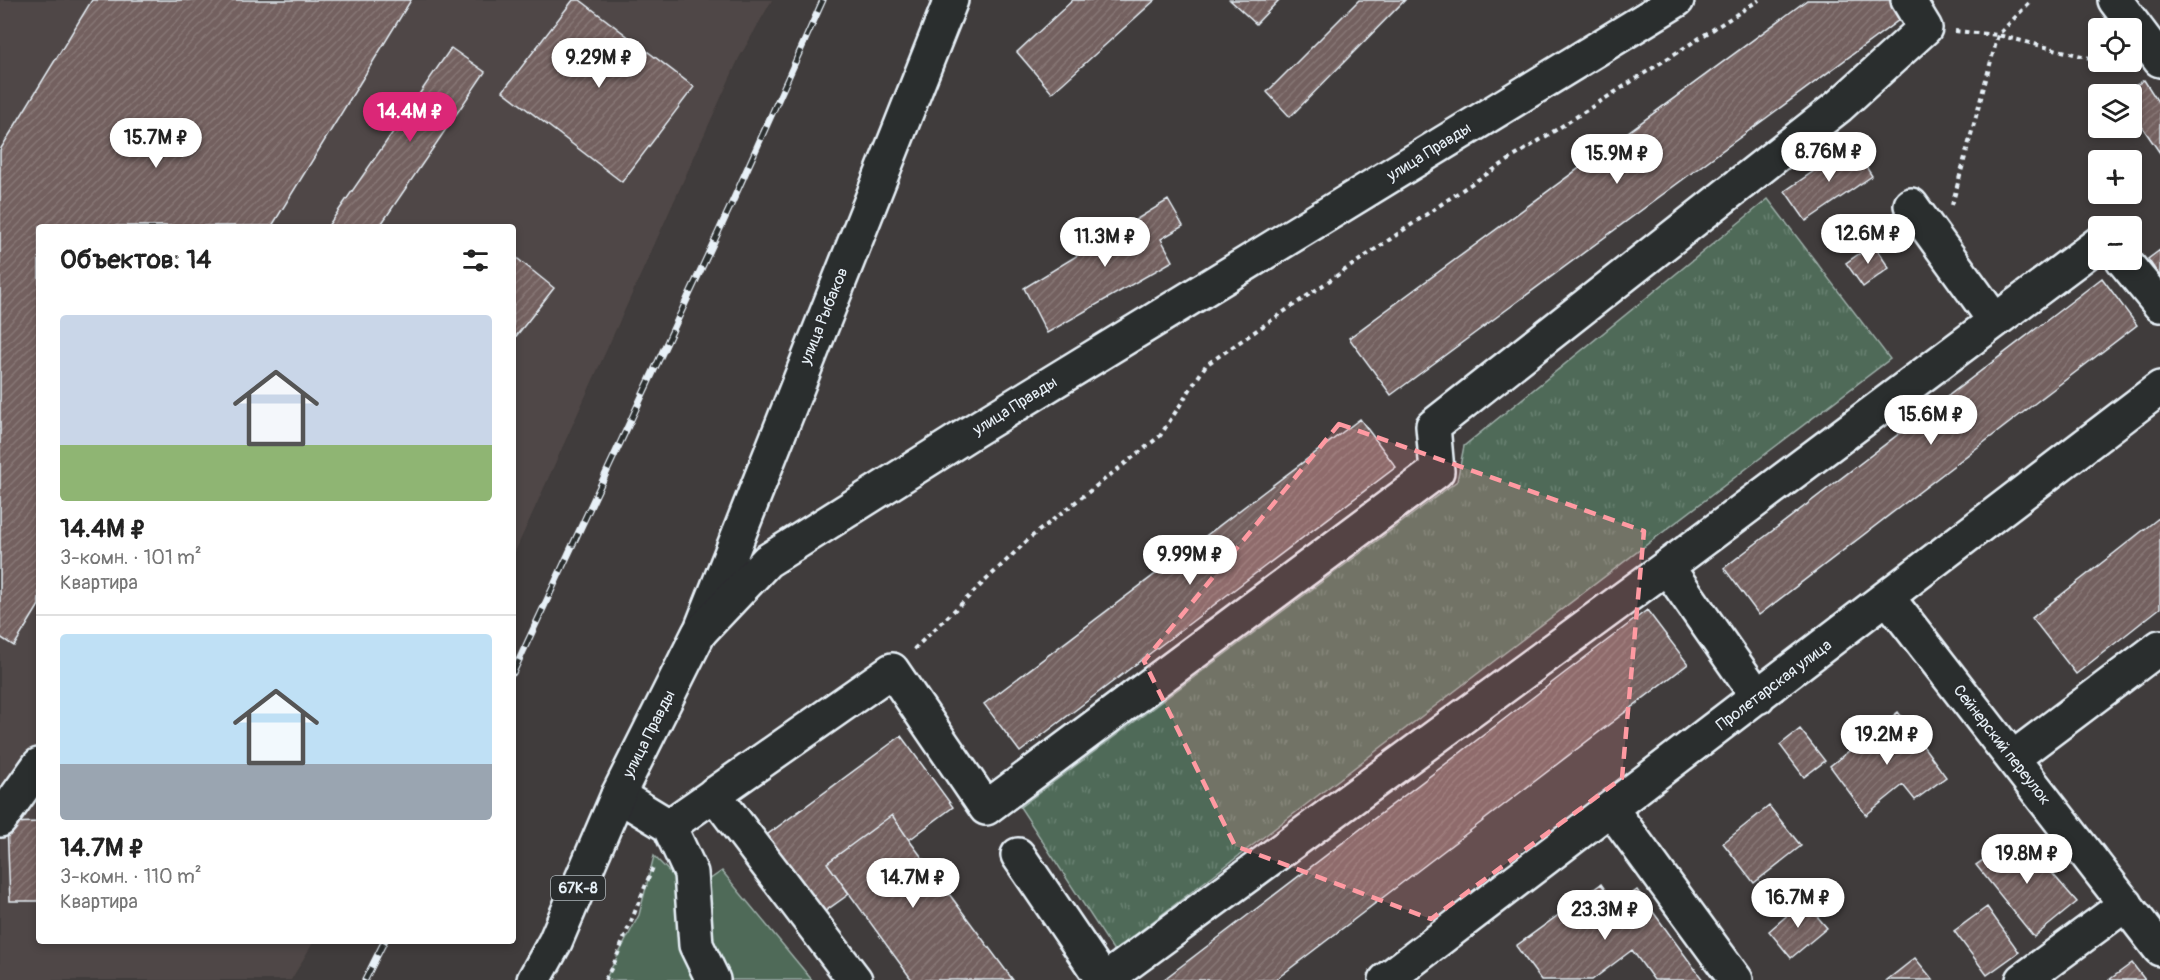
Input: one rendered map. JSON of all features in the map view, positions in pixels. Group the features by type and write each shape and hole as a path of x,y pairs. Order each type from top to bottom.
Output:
{"street":[{"name":"улица Рыбаков","path":"699,633 951,0"},
{"name":"улица Правды","path":"534,980 555,942 618,795 699,633 767,561 974,431 1677,0"},
{"path":"669,826 892,670 986,808 1437,471 1433,426 1839,106 1925,28 1908,0"},
{"path":"2115,0 2160,60"},
{"path":"1911,205 1995,321"},
{"path":"1018,855 1104,980 1667,567 2088,251"},
{"path":"2131,270 2160,305"},
{"name":"Пролетарская улица","path":"1386,980 1758,698 2160,388"},
{"path":"1667,567 1758,698"},
{"name":"Сейнерский переулок","path":"1887,598 2160,949"},
{"path":"2013,758 2160,647"},
{"path":"0,820 36,769"},
{"path":"714,794 855,980"},
{"path":"618,795 669,826 691,873 696,945 713,980"},
{"path":"1611,809 1736,980"},
{"path":"2023,980 2126,904"}],"path":[{"path":"892,670 1031,537 1160,436 1206,365 1464,188 1759,0"},
{"path":"1941,246 1998,36 2032,0"},
{"path":"1925,28 1998,36 2088,58"},
{"path":"605,980 615,961 669,826"}],"highlighted area":[{"path":"1339,424 1644,531 1622,778 1431,919 1235,846 1144,661"}],"shaded area":[{"path":"0,0 772,0 739,58 516,549 516,224 36,224 36,944 312,944 291,980 0,980"}],"green space":[{"path":"1768,199 1890,359 1114,951 1020,807 1457,481 1464,446"},
{"path":"654,856 690,893 722,871 812,980 605,980 639,915"}],"building":[{"path":"92,0 411,0 273,224 36,224 36,610 14,646 0,637 0,150"},
{"path":"573,0 580,0 694,87 622,182 503,91"},
{"path":"1073,0 1155,0 1052,93 1017,52"},
{"path":"1230,0 1279,0 1256,24"},
{"path":"1359,0 1405,0 1290,117 1267,92"},
{"path":"1807,0 1891,0 1903,17 1391,395 1349,338"},
{"path":"451,48 485,72 381,224 329,224"},
{"path":"2144,80 2160,105 2160,153 2142,127 2142,84 2138,84"},
{"path":"1852,145 1872,176 1806,221 1785,191"},
{"path":"1168,200 1183,226 1161,239 1173,261 1047,333 1024,288"},
{"path":"1873,244 1889,268 1863,287 1846,263"},
{"path":"2160,250 2160,277 2148,259"},
{"path":"516,257 554,288 516,336"},
{"path":"2102,278 2137,325 1759,615 1724,568"},
{"path":"1360,419 1396,467 1020,752 984,704"},
{"path":"2160,517 2160,608 2076,674 2032,618"},
{"path":"1647,610 1688,664 1275,980 1163,980"},
{"path":"1898,712 1946,777 1915,800 1903,785 1866,815 1830,766"},
{"path":"1800,729 1825,761 1804,777 1780,745"},
{"path":"901,736 953,807 909,840 892,815 827,863 849,894 817,917 760,840"},
{"path":"1769,806 1801,846 1754,883 1723,843"},
{"path":"892,815 1013,980 912,980 827,863"},
{"path":"36,822 36,901 10,901 7,823"},
{"path":"2019,835 2077,902 2034,937 1976,865"},
{"path":"1601,884 1616,905 1637,890 1703,980 1654,980 1632,950 1592,980 1541,980 1516,946"},
{"path":"1804,901 1827,928 1791,958 1769,931"},
{"path":"1987,907 2019,952 1987,975 1954,931"},
{"path":"1915,958 1933,980 1887,980"},
{"path":"2132,963 2145,980 2109,980"}],"railway":[{"path":"516,667 731,205 823,0"},
{"path":"365,980 383,944"}]}
